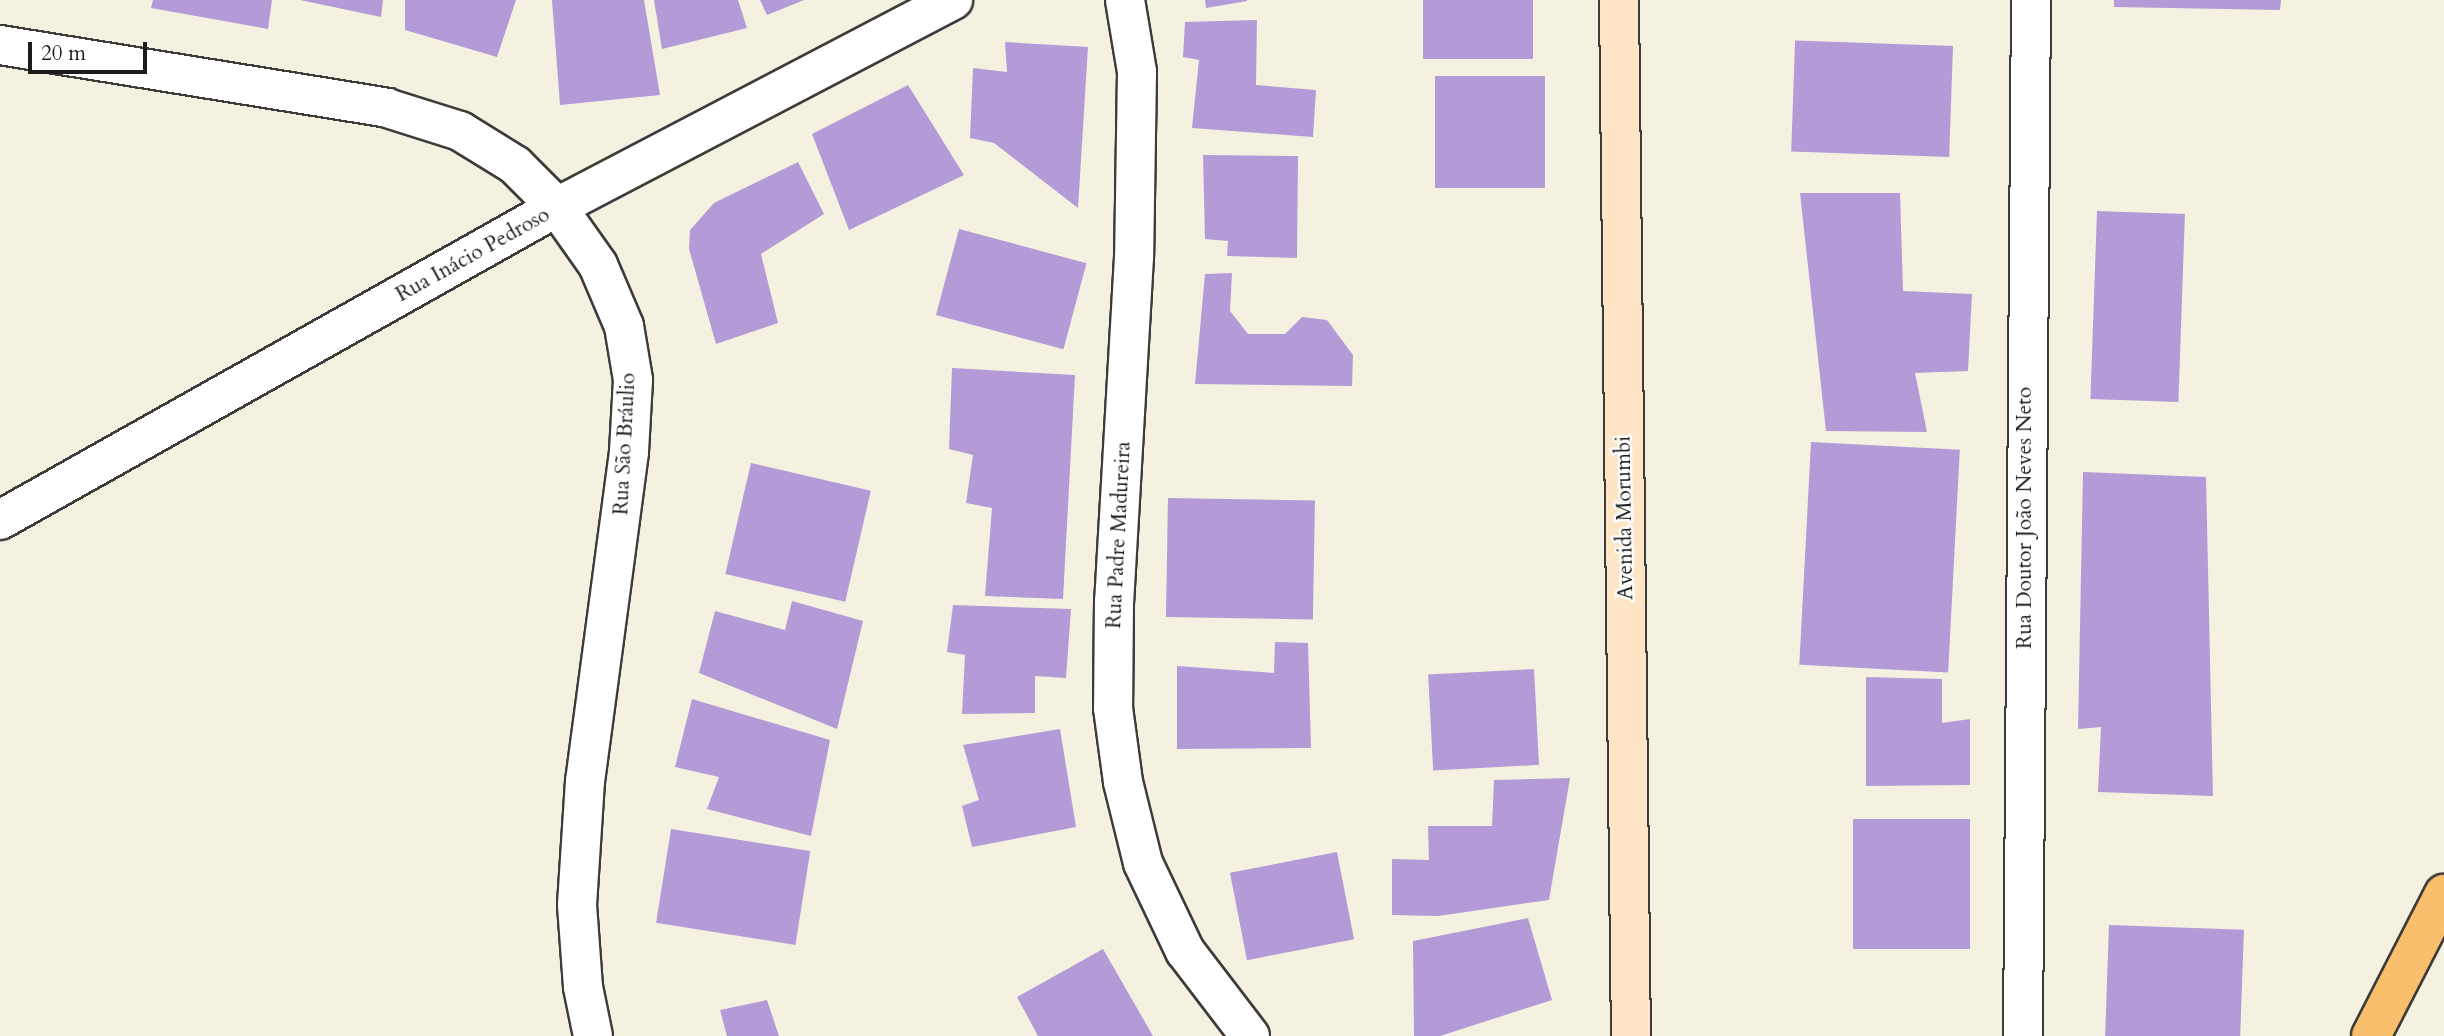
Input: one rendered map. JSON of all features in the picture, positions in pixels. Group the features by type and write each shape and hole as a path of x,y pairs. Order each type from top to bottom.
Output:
{"main road":[{"name":"Avenida Morumbi","path":"1619,0 1631,1036"},
{"path":"2371,1036 2444,894"}],"street":[{"name":"Rua Inácio Pedroso","path":"0,520 557,207 953,0"},
{"name":"Rua Padre Madureira","path":"1125,0 1137,72 1135,218 1113,708 1123,782 1143,863 1185,951 1250,1036"},
{"name":"Rua Doutor João Neves Neto","path":"2023,1036 2031,0"},
{"name":"Rua São Bráulio","path":"0,45 387,108 460,131 515,165 557,207 598,265 624,326 633,380 629,452 583,809 578,905 583,987 593,1036"}],"building":[{"path":"153,0 272,0 268,29 151,8"},
{"path":"300,0 383,0 381,17"},
{"path":"405,0 516,0 497,57 405,30"},
{"path":"552,0 644,0 660,95 560,105"},
{"path":"654,0 738,0 747,28 662,49"},
{"path":"760,0 804,0 767,15"},
{"path":"1205,0 1247,0 1247,1 1206,8"},
{"path":"1423,0 1533,0 1533,59 1423,59"},
{"path":"2114,0 2281,0 2280,10 2114,7"},
{"path":"1257,20 1256,85 1316,90 1313,137 1192,128 1199,60 1183,57 1185,22"},
{"path":"1795,40 1953,46 1949,157 1791,151"},
{"path":"1005,42 1088,47 1078,208 994,143 970,138 973,68 1007,72"},
{"path":"1435,76 1545,76 1545,188 1435,188"},
{"path":"908,85 964,175 849,230 812,134"},
{"path":"1203,155 1298,156 1297,258 1227,256 1228,241 1205,239"},
{"path":"798,162 824,214 761,254 778,323 716,344 689,249 690,230 714,203"},
{"path":"1800,193 1900,193 1903,291 1972,294 1968,371 1915,373 1927,432 1826,431"},
{"path":"2097,211 2185,214 2178,402 2090,399"},
{"path":"959,229 1087,263 1063,349 936,315"},
{"path":"1232,273 1230,311 1248,334 1285,334 1302,317 1327,320 1353,355 1352,386 1195,384 1205,274"},
{"path":"952,368 1075,375 1063,599 985,596 992,508 966,503 973,455 949,449"},
{"path":"1811,442 1960,450 1948,672 1799,665"},
{"path":"751,463 871,491 845,602 725,574"},
{"path":"2083,472 2206,477 2213,796 2098,792 2101,727 2078,729"},
{"path":"1168,498 1315,501 1313,620 1166,617"},
{"path":"792,601 863,621 837,729 699,673 715,611 785,630"},
{"path":"953,605 1071,609 1066,678 1035,676 1035,713 962,714 965,655 947,652"},
{"path":"1275,642 1308,643 1311,748 1177,749 1177,666 1274,673"},
{"path":"1534,669 1539,765 1433,770 1428,675"},
{"path":"1866,677 1942,679 1942,723 1970,719 1970,785 1866,786"},
{"path":"692,699 830,740 811,836 707,809 719,777 675,767"},
{"path":"1060,729 1076,827 972,847 962,806 979,800 963,745"},
{"path":"1570,778 1549,900 1438,916 1392,915 1392,859 1429,860 1428,826 1492,826 1494,780"},
{"path":"1853,819 1970,819 1970,949 1853,949"},
{"path":"671,829 810,851 795,945 656,923"},
{"path":"1337,852 1354,939 1247,960 1230,873"},
{"path":"1528,918 1552,1000 1440,1036 1414,1036 1413,941"},
{"path":"2109,925 2244,930 2240,1036 2105,1036"},
{"path":"1103,949 1153,1036 1038,1036 1017,997"},
{"path":"767,1000 779,1036 727,1036 720,1010"}]}
